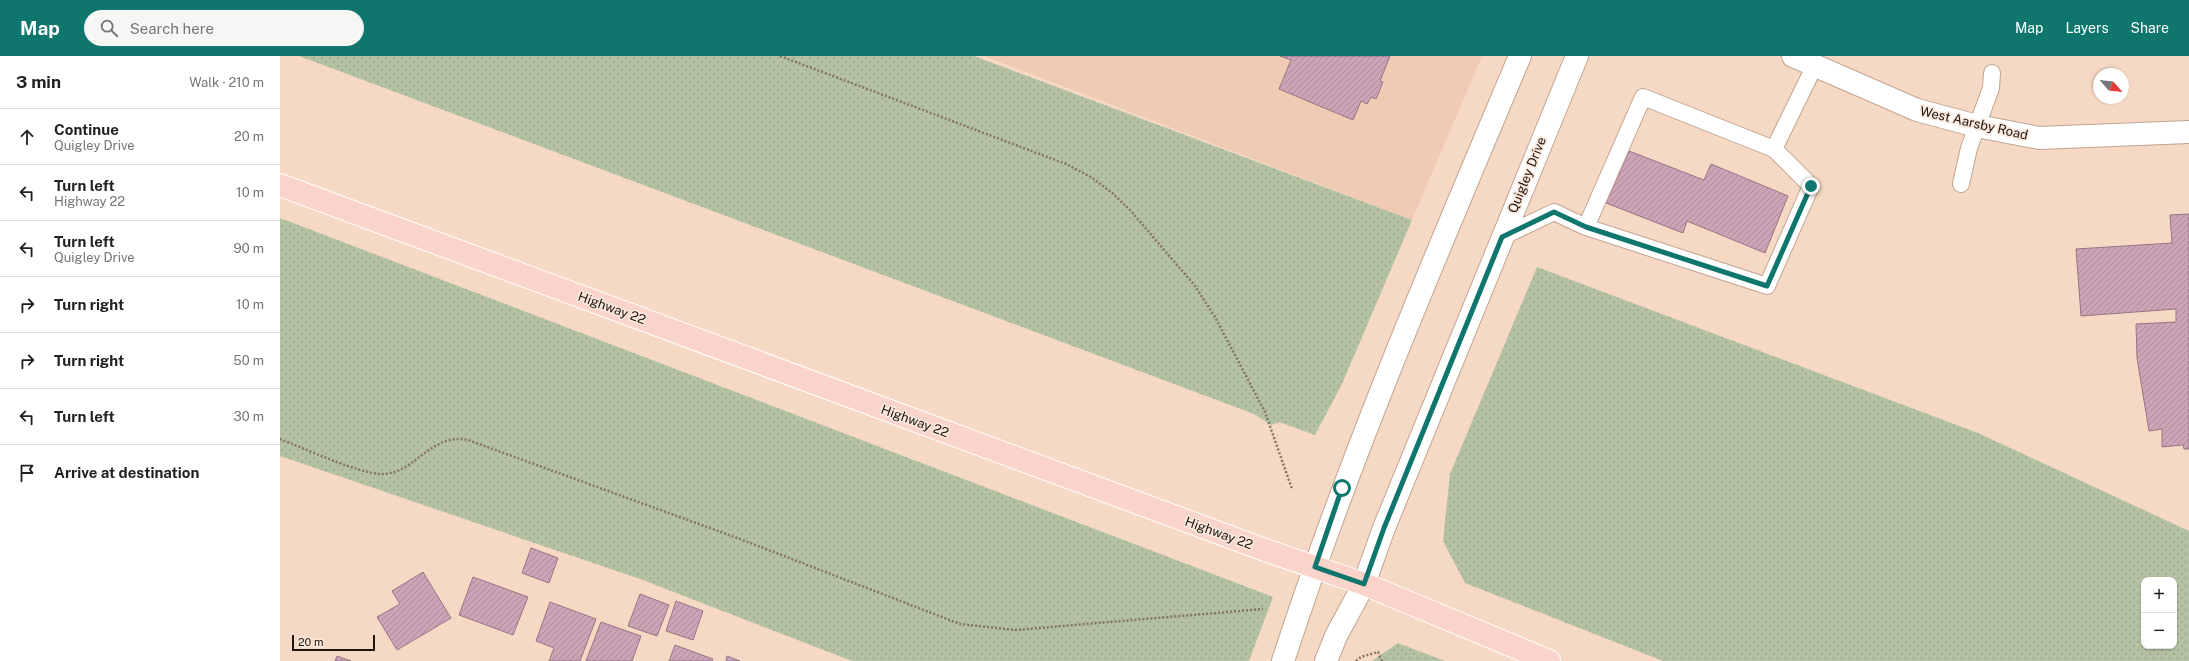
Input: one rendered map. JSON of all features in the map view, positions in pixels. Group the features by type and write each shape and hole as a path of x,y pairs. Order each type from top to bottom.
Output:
{"main road":[{"name":"Highway 22","path":"280,184 1258,548 1364,584 1549,661"}],"street":[{"path":"1283,661 1336,505 1446,233 1520,56"},
{"name":"Quigley Drive","path":"1326,661 1336,636 1364,584 1387,520 1576,56"},
{"name":"West Aarsby Road","path":"1793,56 1917,110 1977,126 2040,138 2189,132"}],"lane":[{"path":"1774,149 1815,65"},
{"path":"1961,184 1969,148 1991,88 1992,73"},
{"path":"1502,237 1554,212 1586,227 1767,286 1811,186 1774,149 1643,97 1586,227"}],"path":[{"path":"780,56 1066,164 1091,176 1112,193 1130,210 1195,286 1215,317 1266,412 1292,489"},
{"path":"280,439 370,473 382,474 391,473 447,440 458,438 468,440 740,539 960,624 984,628 1015,630 1263,609"},
{"path":"1356,661 1361,657 1378,652 1382,661"}],"shaded area":[{"path":"984,56 1482,56 1412,220"}],"green space":[{"path":"299,56 974,56 1412,220 1342,384 1315,435 1279,422 1271,425 1254,414"},
{"path":"280,218 1273,597 1249,661 852,661 640,579 280,456"},
{"path":"1537,267 1978,433 2189,531 2189,661 1663,661 1465,583 1443,541 1450,474"},
{"path":"1398,643 1445,661 1372,661"}],"building":[{"path":"1280,56 1390,56 1380,81 1383,82 1376,99 1371,97 1367,104 1361,101 1353,120 1279,89 1291,60"},
{"path":"1629,151 1704,180 1711,164 1788,196 1765,253 1687,221 1683,233 1606,203"},
{"path":"2189,214 2189,449 2184,449 2183,445 2162,447 2162,429 2149,431 2137,358 2136,324 2176,322 2176,309 2081,316 2076,249 2172,243 2170,215"},
{"path":"531,548 558,558 549,583 522,573"},
{"path":"423,572 451,618 397,650 377,617 400,604 392,591"},
{"path":"473,577 528,597 513,635 459,615"},
{"path":"640,594 669,605 657,636 628,626"},
{"path":"676,601 703,611 693,640 666,631"},
{"path":"550,602 596,619 580,661 549,661 554,648 536,641"},
{"path":"601,622 641,636 632,661 586,661"},
{"path":"675,645 713,659 712,661 669,661"},
{"path":"337,656 351,661 335,661"},
{"path":"727,656 740,661 726,661"}],"route":[{"path":"1342,488 1315,567 1364,584 1384,528 1502,237 1554,212 1586,227 1767,286 1811,186"}]}
